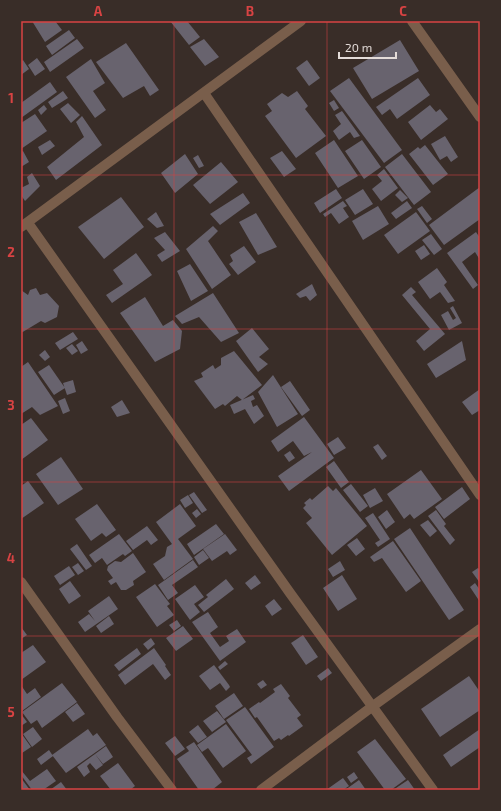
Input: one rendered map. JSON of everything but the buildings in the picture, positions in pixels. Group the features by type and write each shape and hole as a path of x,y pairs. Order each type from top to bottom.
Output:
{"street":[{"path":"301,21 24,225 433,790"},
{"path":"412,21 480,117"},
{"path":"204,93 480,495"},
{"path":"21,582 172,790"},
{"path":"261,790 373,706 480,630"}]}
